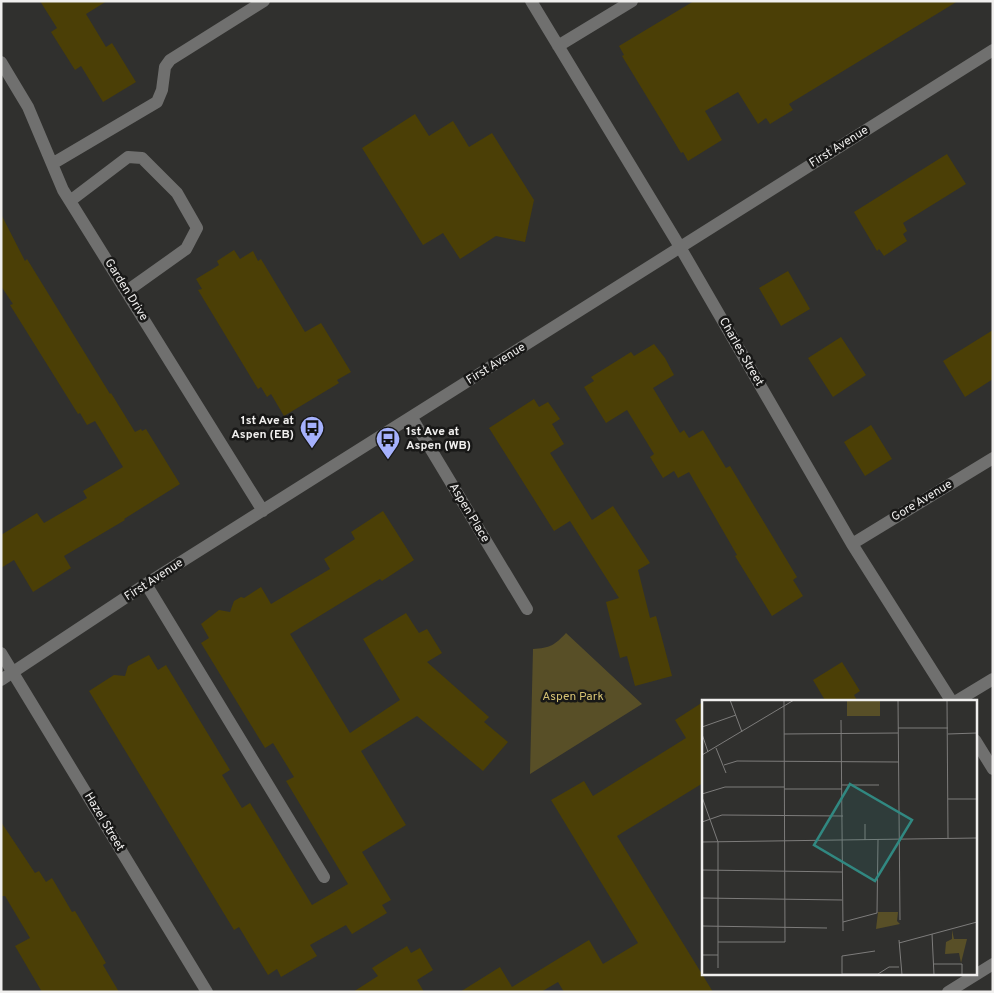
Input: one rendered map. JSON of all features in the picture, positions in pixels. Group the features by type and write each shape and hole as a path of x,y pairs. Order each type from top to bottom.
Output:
{"street":[{"path":"52,164 157,102 162,90 165,67 170,60 264,1"},
{"name":"Charles Street","path":"531,1 680,247 852,544 952,700"},
{"path":"558,46 632,1"},
{"name":"First Avenue","path":"1,680 146,584 993,50"},
{"name":"Garden Drive","path":"1,62 28,107 63,190 263,511"},
{"path":"70,201 128,157 142,158 177,193 197,228 186,248 126,291"},
{"name":"Aspen Place","path":"412,418 527,609"},
{"name":"Gore Avenue","path":"852,544 993,458"},
{"path":"146,584 324,877"},
{"name":"Hazel Street","path":"1,653 207,992"},
{"path":"956,700 993,679"},
{"path":"976,742 993,769"},
{"path":"976,975 993,964"},
{"path":"948,992 974,976"}],"green space":[{"name":"Aspen Park","path":"566,633 642,704 530,774 533,649 552,645"}],"building":[{"path":"40,1 107,1 86,14 106,47 112,43 136,82 103,102 81,66 75,70 51,32 57,28"},
{"path":"694,1 958,1 789,104 793,110 770,124 766,118 758,124 738,92 705,111 722,140 688,161 683,152 681,153 622,56 624,55 619,46"},
{"path":"415,114 429,136 453,121 469,147 492,133 534,200 525,242 496,236 460,259 443,233 423,245 362,148"},
{"path":"947,154 966,184 903,223 907,231 903,234 907,241 884,256 879,249 877,251 854,212"},
{"path":"1,214 25,261 27,259 135,432 146,429 180,484 125,520 64,556 71,568 33,592 14,560 1,568 1,535 37,513 44,523 87,498 83,491 123,467 95,421 87,425 80,413 78,414 10,305 13,304 1,286"},
{"path":"234,250 240,259 253,251 258,261 261,259 305,332 321,323 351,372 337,380 339,383 284,416 271,394 267,397 261,387 258,389 198,290 202,289 196,279 219,265 217,261"},
{"path":"788,271 810,309 781,326 759,288"},
{"path":"993,330 993,379 965,397 943,361"},
{"path":"841,337 866,375 833,397 808,358"},
{"path":"654,344 665,358 674,375 653,388 680,433 684,430 689,438 703,430 726,468 730,466 797,577 793,580 803,596 772,616 735,556 737,555 689,472 678,478 674,471 663,478 650,457 654,454 627,410 606,423 584,387 594,381 591,377 631,352 634,356"},
{"path":"534,399 539,407 548,402 560,419 552,424 564,444 550,453 592,520 613,506 650,563 638,570 650,618 656,616 672,676 635,686 627,656 620,658 606,602 619,598 570,521 554,531 489,428"},
{"path":"871,425 892,459 865,476 844,442"},
{"path":"383,511 414,560 382,581 380,579 290,634 350,733 400,700 363,639 406,613 419,633 427,629 442,653 427,662 489,717 484,722 508,742 483,771 417,716 361,751 406,825 362,852 391,900 382,905 387,913 352,934 346,925 310,945 317,956 281,977 277,969 268,975 239,927 234,930 89,691 114,675 125,676 128,666 149,655 158,670 166,665 230,770 222,775 242,808 250,803 312,905 348,884 286,781 294,777 273,743 265,748 201,643 209,638 201,624 219,610 230,612 234,601 241,597 244,598 261,587 271,604 330,569 324,559 355,539 351,532"},
{"path":"842,662 860,691 854,695 857,700 825,700 813,680"},
{"path":"702,703 702,784 617,836 713,992 564,992 558,982 541,992 460,992 500,967 512,987 589,940 603,964 638,943 551,800 584,781 593,796 686,738 675,720"},
{"path":"1,822 35,873 39,871 46,882 52,878 72,912 75,911 106,963 103,965 119,992 42,992 15,946 30,938 5,896 1,896"},
{"path":"407,946 411,953 420,948 433,970 417,980 424,992 353,992 378,976 372,968"}],"place":[{"name":"1st Ave at Aspen (EB)","path":"312,449"},
{"name":"1st Ave at Aspen (WB)","path":"388,460"}]}
